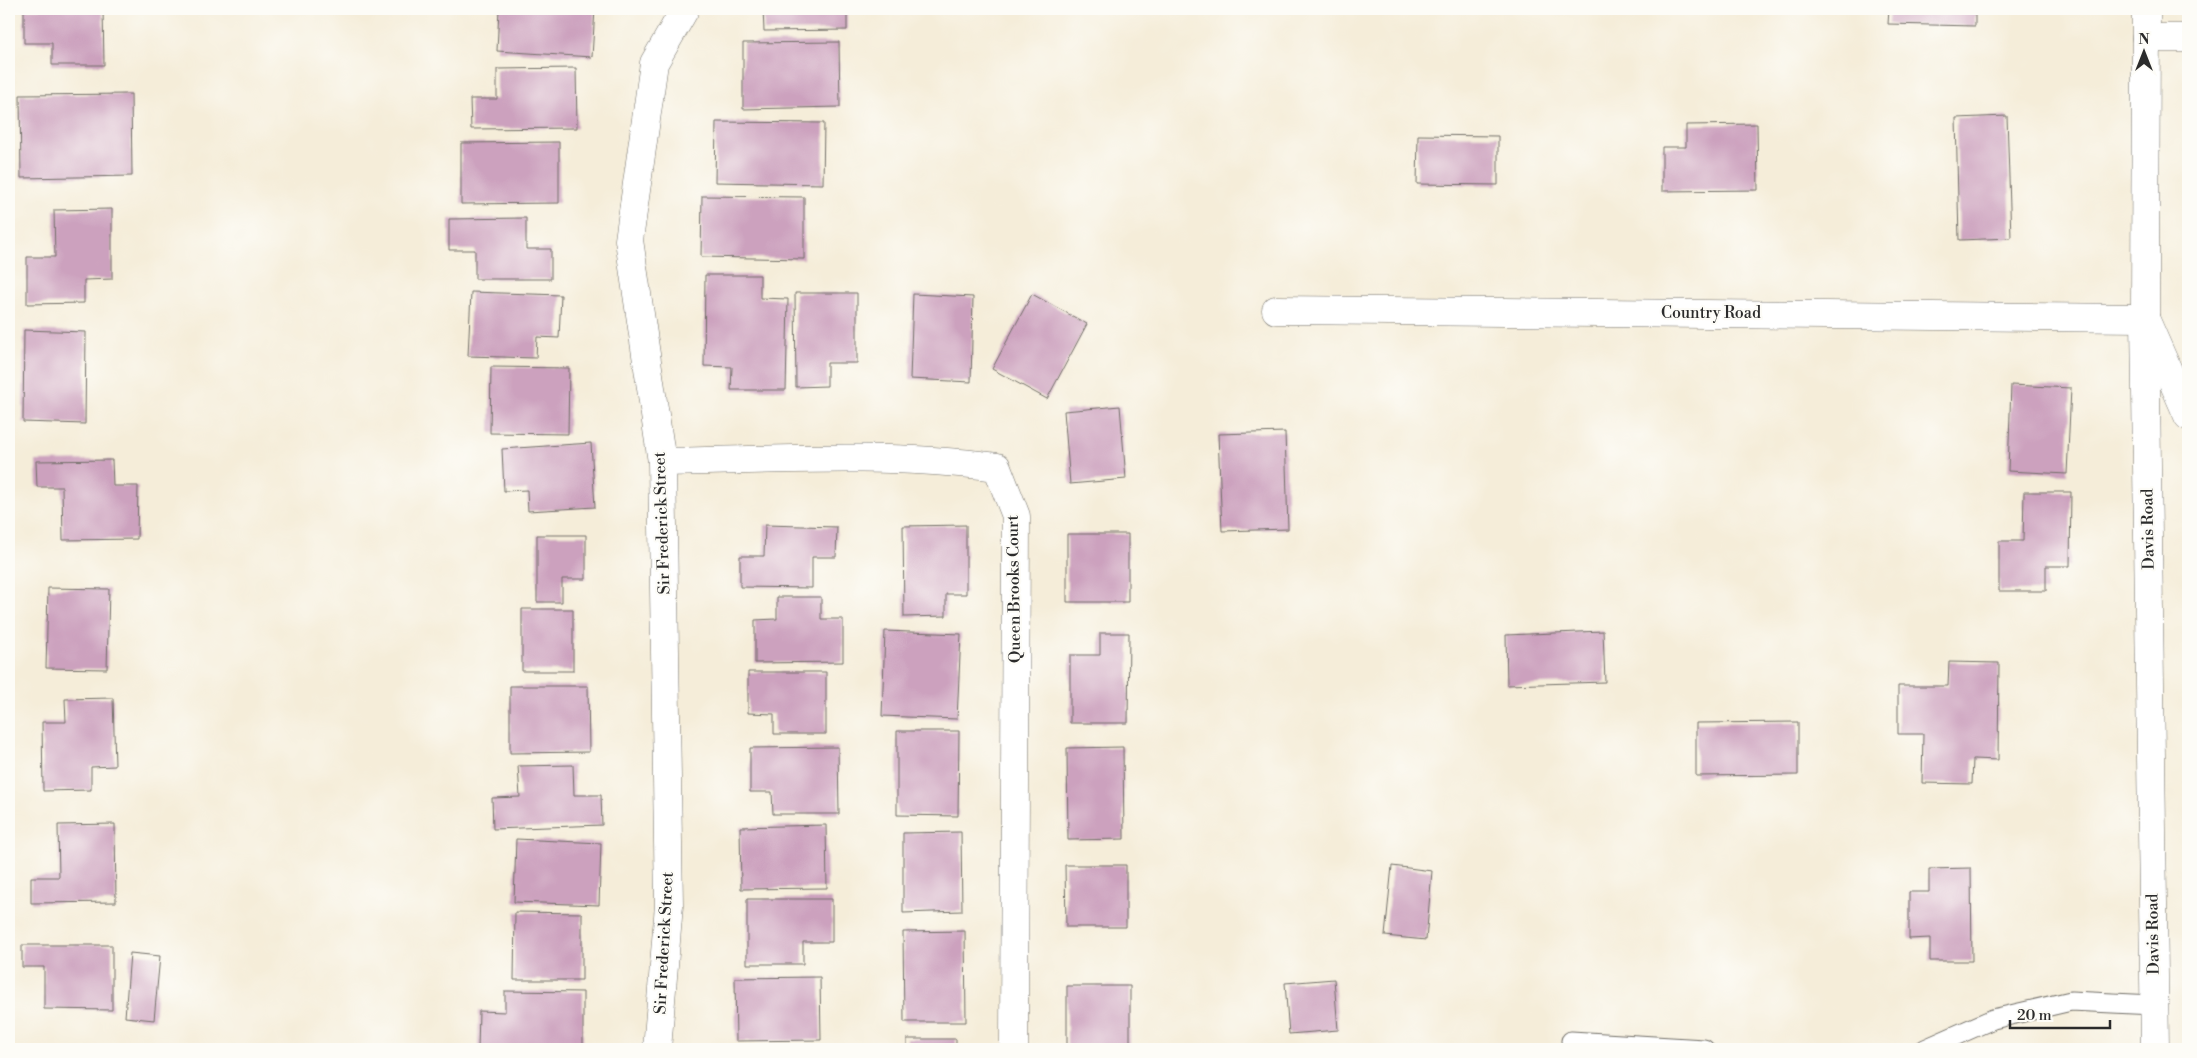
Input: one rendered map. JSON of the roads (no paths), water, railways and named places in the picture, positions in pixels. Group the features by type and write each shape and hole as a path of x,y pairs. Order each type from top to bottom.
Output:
{"street":[{"name":"Sir Frederick Street","path":"657,1049 669,905 662,462 630,240 654,63 685,9"},
{"name":"Davis Road","path":"2146,9 2145,318 2155,1049"},
{"path":"2146,38 2188,38"},
{"name":"Country Road","path":"1276,310 2145,318"},
{"path":"2145,318 2188,416"},
{"name":"Queen Brooks Court","path":"662,462 860,459 948,461 997,467 1016,516 1014,1049"}],"lane":[{"path":"1925,1049 1993,1019 2070,1001 2154,1005"},
{"path":"1571,1041 1704,1049"}]}
